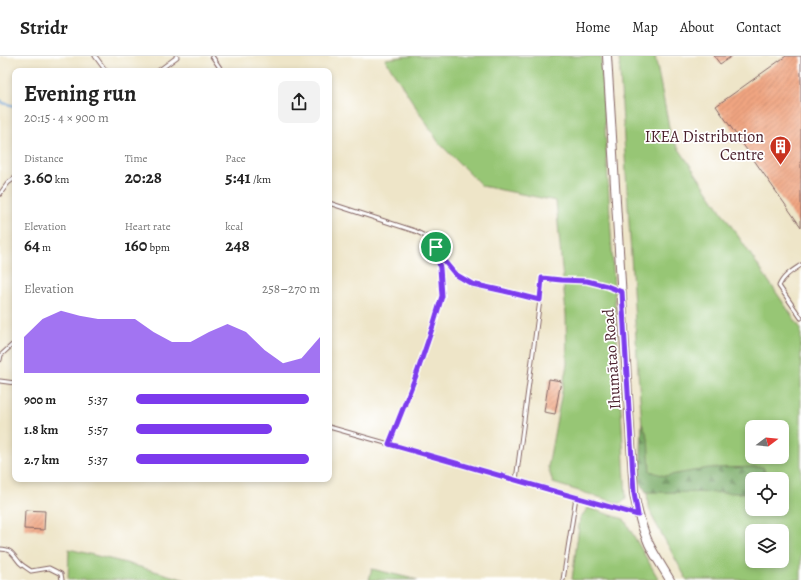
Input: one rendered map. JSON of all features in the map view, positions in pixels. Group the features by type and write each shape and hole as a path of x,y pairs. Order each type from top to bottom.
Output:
{"street":[{"name":"Ihumātao Road","path":"607,56 634,493 638,515 650,545 670,580"}],"lane":[{"path":"95,56 104,68"},
{"path":"162,68 177,57 176,56"},
{"path":"212,56 220,68"},
{"path":"0,194 12,180"},
{"path":"332,204 416,231 427,237 455,274 472,284 540,300"},
{"path":"389,444 417,373 442,296 440,268 436,247"},
{"path":"801,265 785,276 779,286 801,318"},
{"path":"516,480 542,278 587,281 607,286 622,292"},
{"path":"0,360 1,355 12,345"},
{"path":"0,381 12,383"},
{"path":"332,428 638,515"},
{"path":"563,580 576,497"},
{"path":"0,549 5,549 14,553 21,564 31,571 49,568 61,574 62,580"}],"green space":[{"path":"410,56 601,56 626,498 622,503 553,483 548,467 567,364 566,314 556,201 482,186 439,143 385,59"},
{"path":"619,56 655,56 671,137 801,329 801,580 687,580 654,520 648,506 638,372"},
{"path":"642,423 648,437 650,471 665,476 709,468 763,467 765,472 745,472 745,493 646,492 640,481"},
{"path":"588,508 624,519 659,580 572,580 580,518"},
{"path":"69,549 126,563 186,580 68,580"},
{"path":"372,569 418,580 369,580"}],"building":[{"path":"714,56 732,56 720,64"},
{"name":"IKEA Distribution Centre","path":"786,56 801,56 801,227 716,106"},
{"path":"549,379 561,381 555,414 544,412"},
{"path":"25,510 45,511 44,530 24,529"}],"waterway":[{"path":"1,100 3,103 12,105"}],"place":[{"name":"IKEA Distribution Centre","path":"780,166"}],"route":[{"path":"436,247 445,262 455,274 472,284 540,300 542,278 587,281 607,286 622,292 634,493 638,515 389,444 417,373 442,296 440,268 436,247"}]}
